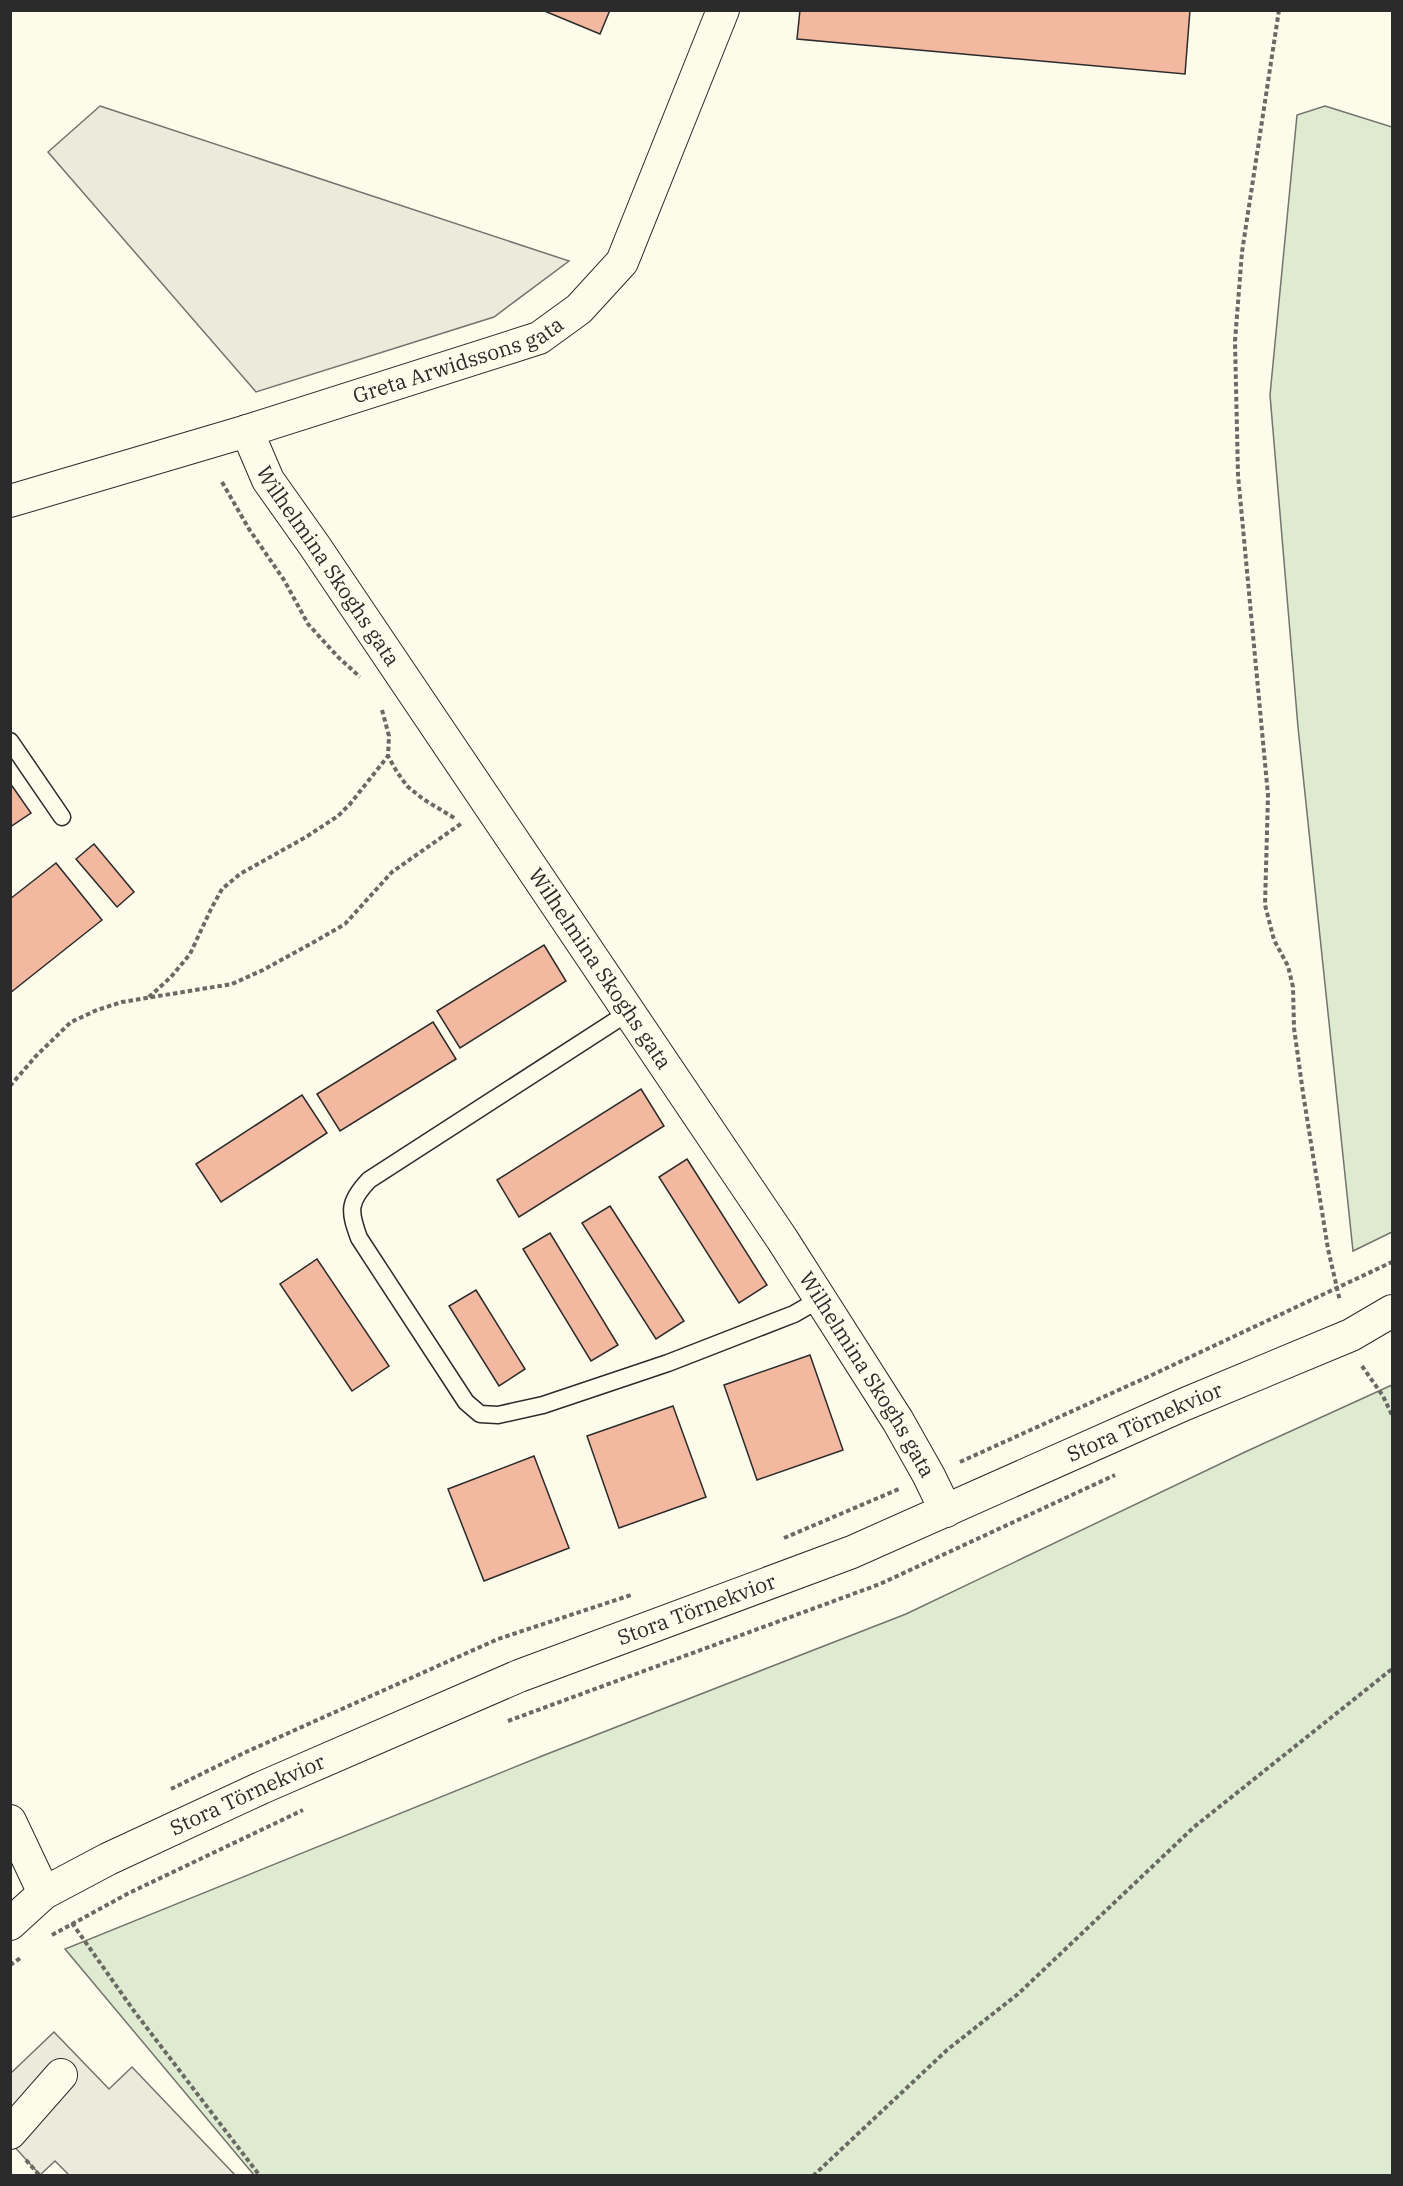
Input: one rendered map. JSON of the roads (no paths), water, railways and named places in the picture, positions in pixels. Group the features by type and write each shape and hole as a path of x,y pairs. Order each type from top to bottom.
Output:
{"street":[{"name":"Greta Arwidssons gata","path":"10,501 247,430 539,338 579,309 622,262 723,10"},
{"name":"Wilhelmina Skoghs gata","path":"247,430 268,480 783,1239 898,1421 946,1511"},
{"name":"Stora Törnekvior","path":"10,1924 44,1893 108,1859 261,1788 519,1676 852,1552 1185,1404 1351,1335 1392,1311"},
{"path":"10,1821 44,1893"},
{"path":"10,2133 61,2075"}],"lane":[{"path":"10,741 62,817"},
{"path":"628,1012 369,1180 356,1194 351,1208 352,1219 359,1238 466,1402 480,1414 498,1415 543,1405 669,1363 794,1314 820,1299"}]}
